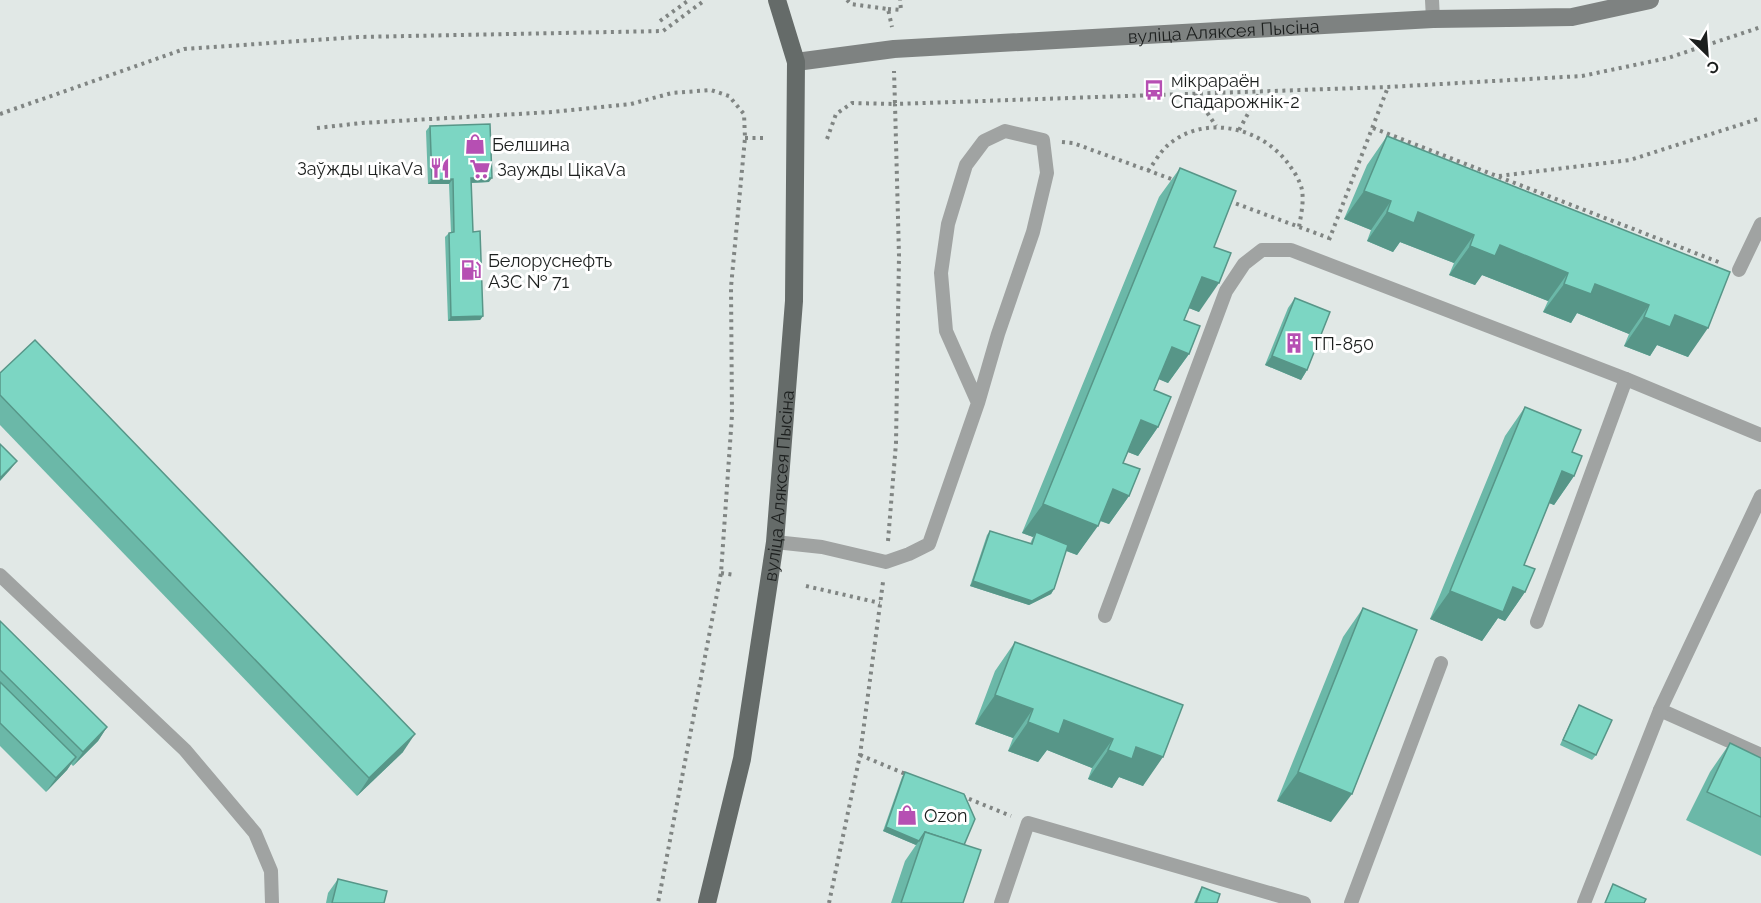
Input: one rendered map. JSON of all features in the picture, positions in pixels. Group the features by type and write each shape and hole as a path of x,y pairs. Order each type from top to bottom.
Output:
{"main road":[{"name":"вуліца Аляксея Пысіна","path":"707,903 742,759 775,542 794,301 796,62 777,0"},
{"name":"вуліца Аляксея Пысіна","path":"796,62 894,49 1433,19 1572,17 1650,0"}],"lane":[{"path":"1432,0 1433,19"},
{"path":"775,542 822,547 886,562 929,544 978,403 998,334 1033,232 1047,172 1043,141 1005,131 984,141 966,165 948,224 941,273 946,331 978,403"},
{"path":"1739,270 1761,224"},
{"path":"1104,616 1226,291 1244,264 1262,250 1291,250 1626,379 1761,435"},
{"path":"1537,622 1626,379"},
{"path":"1584,903 1660,711 1761,496"},
{"path":"0,575 185,750 255,833 271,871 272,903"},
{"path":"1351,903 1441,663"},
{"path":"1660,711 1761,755"},
{"path":"1001,903 1028,823 1304,903"}],"path":[{"path":"660,21 689,0"},
{"path":"0,114 183,49 358,37 663,32 705,0"},
{"path":"847,0 851,4 901,10 900,0"},
{"path":"888,9 892,27"},
{"path":"827,139 836,114 852,103 895,104 1388,87 1582,76 1668,58 1761,27"},
{"path":"829,903 860,755 886,562 896,431 899,256 894,70"},
{"path":"1320,261 1388,87"},
{"path":"317,128 362,123 552,112 631,104 672,93 711,90 729,96 744,114 745,138 731,287 732,415 721,573 658,903"},
{"path":"1239,130 1261,90"},
{"path":"1196,94 1216,126"},
{"path":"1498,176 1630,160 1761,118"},
{"path":"1148,171 1168,145 1188,134 1216,126 1239,130 1262,139 1280,153 1294,171 1302,188 1303,202 1299,227"},
{"path":"1373,128 1739,270"},
{"path":"745,138 763,138"},
{"path":"1043,141 1073,142 1180,183"},
{"path":"1224,199 1329,238"},
{"path":"721,573 735,575"},
{"path":"806,586 880,603"},
{"path":"860,755 913,776"},
{"path":"955,793 1028,823"}],"building":[{"path":"490,124 492,178 471,178 473,232 480,231 483,316 451,317 449,233 454,232 453,179 432,180 430,126"},
{"path":"1387,136 1730,272 1708,328 1675,315 1670,327 1644,317 1649,305 1595,284 1591,294 1564,284 1568,273 1500,245 1495,256 1470,246 1474,235 1418,212 1414,223 1387,212 1391,201 1364,191"},
{"path":"1180,168 1236,191 1214,247 1231,253 1219,283 1202,277 1184,320 1200,326 1189,354 1172,347 1154,390 1171,397 1158,427 1141,420 1123,463 1140,469 1129,496 1113,489 1098,526 1043,504"},
{"name":"ТП-850","path":"1295,298 1330,312 1307,370 1272,356"},
{"path":"35,340 415,734 369,778 0,395 0,373"},
{"path":"1525,407 1581,430 1572,452 1582,456 1574,476 1562,471 1524,565 1535,569 1525,592 1513,587 1503,612 1450,591"},
{"path":"0,444 17,461 0,478"},
{"path":"990,531 1032,544 1036,532 1068,545 1054,589 1032,601 973,581"},
{"path":"1363,608 1417,630 1352,794 1298,772"},
{"path":"0,621 107,727 83,752 0,670"},
{"path":"1015,642 1183,705 1163,757 1136,747 1132,759 1108,750 1113,739 1064,720 1059,734 1028,722 1033,709 995,695"},
{"path":"0,682 76,757 56,778 0,723"},
{"path":"1579,705 1612,720 1596,755 1563,740"},
{"path":"1730,743 1761,758 1761,817 1707,792"},
{"path":"905,772 964,794 975,819 964,845 925,832 919,841 886,827"},
{"path":"925,832 981,850 963,903 901,903"},
{"path":"338,879 387,891 384,903 332,903"},
{"path":"1613,884 1646,899 1644,903 1605,903"},
{"path":"1202,887 1220,894 1217,903 1196,903"}],"place":[{"name":"мікрараён Спадарожнік-2","path":"1154,90"},
{"name":"Белшина","path":"475,144"},
{"name":"Заўжды цікаVа","path":"440,168"},
{"name":"Заужды ЦікаVа","path":"480,169"},
{"name":"Белоруснефть АЗС № 71","path":"471,270"},
{"name":"ТП-850","path":"1294,343"},
{"name":"Ozon","path":"907,815"}]}
